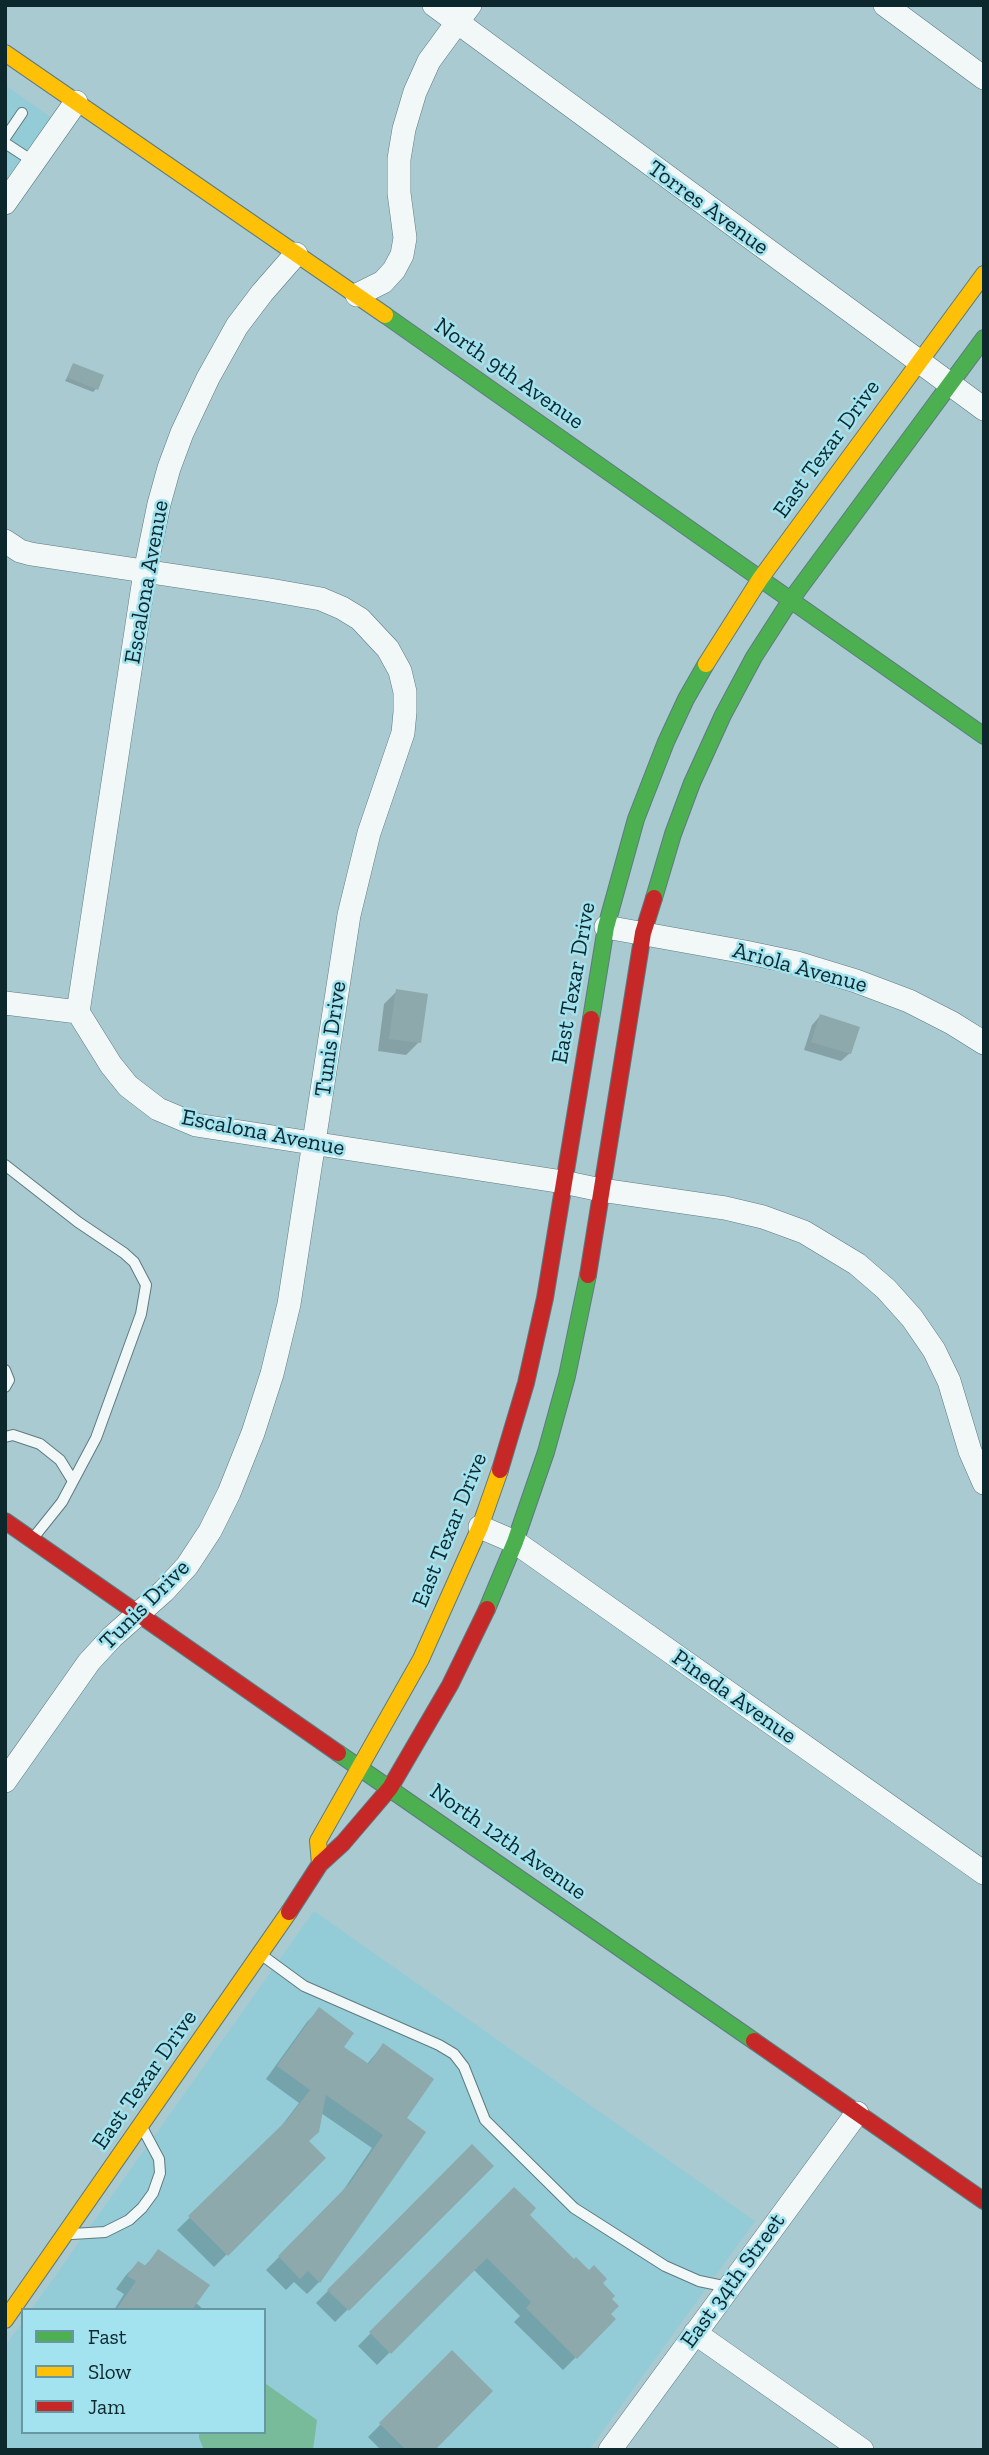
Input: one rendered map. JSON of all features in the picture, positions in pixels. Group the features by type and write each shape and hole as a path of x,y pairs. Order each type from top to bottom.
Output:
{"street":[{"name":"Torres Avenue","path":"434,5 463,14 984,409"},
{"path":"885,5 984,78"},
{"path":"357,295 383,282 402,255 405,238 399,194 399,159 404,129 415,92 429,61 463,14"},
{"name":"North 9th Avenue","path":"5,53 357,295 984,736"},
{"path":"5,203 75,102"},
{"name":"Escalona Avenue","path":"296,254 237,326 208,378 169,468 145,572 78,1013 111,1065 128,1086 158,1109 196,1125 563,1182 601,1191 725,1208 763,1217 804,1232 858,1264 886,1289 912,1318 934,1350 949,1381 970,1451 984,1483"},
{"name":"East Texar Drive","path":"5,2320 261,1954 320,1864 318,1842 358,1766 421,1658 480,1527 505,1456 526,1383 545,1298 606,927 636,819 666,742 686,699 720,639 760,579 984,274"},
{"path":"320,1864 343,1843 390,1788 450,1685 485,1614 515,1542 546,1452 568,1376 584,1299 643,933 673,834 692,783 723,715 754,657 790,601 984,338"},
{"name":"Tunis Drive","path":"5,541 20,551 31,554 321,599 360,619 388,649 400,671 405,692 402,733 369,833 349,915 289,1304 272,1374 253,1433 229,1493 210,1531 187,1566 89,1662 5,1782"},
{"name":"Ariola Avenue","path":"606,927 797,963 856,981 909,1001 984,1043"},
{"path":"5,1003 78,1013"},
{"name":"North 12th Avenue","path":"5,1521 984,2201"},
{"name":"Pineda Avenue","path":"480,1527 515,1542 984,1873"},
{"name":"East 34th Street","path":"610,2450 857,2113"},
{"path":"695,2333 862,2450"}],"lane":[{"path":"5,138 22,113"},
{"path":"5,143 34,162"},
{"path":"5,1165 134,1262 146,1285 141,1314 96,1438 62,1502 32,1539"},
{"path":"5,1370 9,1380 5,1387"},
{"path":"5,1437 13,1435 40,1444 60,1460 73,1481"},
{"path":"261,1954 304,1986 454,2054 464,2067 485,2120 574,2208 665,2266 699,2281 729,2287"},
{"path":"65,2234 105,2232 129,2220 153,2193 160,2173 159,2159 141,2125"}],"shaded area":[{"path":"5,85 52,118 5,184"},
{"path":"314,1911 755,2221 589,2450 5,2450 5,2346 21,2324 21,2434 266,2434 266,2308 32,2308"}],"green space":[{"path":"266,2384 317,2420 313,2450 204,2450 199,2434 266,2434"}],"building":[{"path":"73,363 104,375 98,390 67,377"},
{"path":"396,989 428,994 421,1043 389,1039"},
{"path":"820,1014 860,1027 851,1054 811,1042"},
{"path":"319,2007 354,2033 344,2047 369,2064 383,2043 434,2079 407,2118 426,2132 320,2283 308,2271 300,2279 278,2256 350,2183 383,2135 326,2095 319,2132 309,2141 326,2158 228,2256 188,2216 287,2120 310,2090 277,2066"},
{"path":"472,2144 494,2166 349,2311 327,2290"},
{"path":"514,2187 536,2208 530,2215 574,2259 576,2257 589,2270 594,2265 607,2279 603,2283 615,2296 612,2299 619,2306 611,2314 616,2319 577,2359 526,2308 531,2302 487,2258 391,2354 369,2332"},
{"path":"158,2249 210,2285 193,2308 117,2308 136,2281 127,2276 138,2261 146,2266"},
{"path":"452,2350 493,2391 435,2450 406,2450 379,2423"}],"traffic: fast":[{"path":"385,315 984,736"},
{"path":"654,898 692,783 723,715 754,657 790,601 984,338"},
{"path":"591,1019 606,927 636,819 666,742 706,664"},
{"path":"487,1609 515,1542 546,1452 567,1376 588,1275"},
{"path":"338,1753 754,2041"}],"traffic: slow":[{"path":"5,53 385,315"},
{"path":"706,664 760,579 984,274"},
{"path":"320,1864 318,1841 421,1659 480,1527 500,1470"},
{"path":"5,2320 289,1912"}],"traffic: jam":[{"path":"588,1275 643,933 654,898"},
{"path":"500,1470 526,1383 545,1298 591,1019"},
{"path":"5,1521 338,1753"},
{"path":"289,1912 320,1864 343,1843 390,1788 450,1685 487,1609"},
{"path":"754,2041 984,2201"}]}
